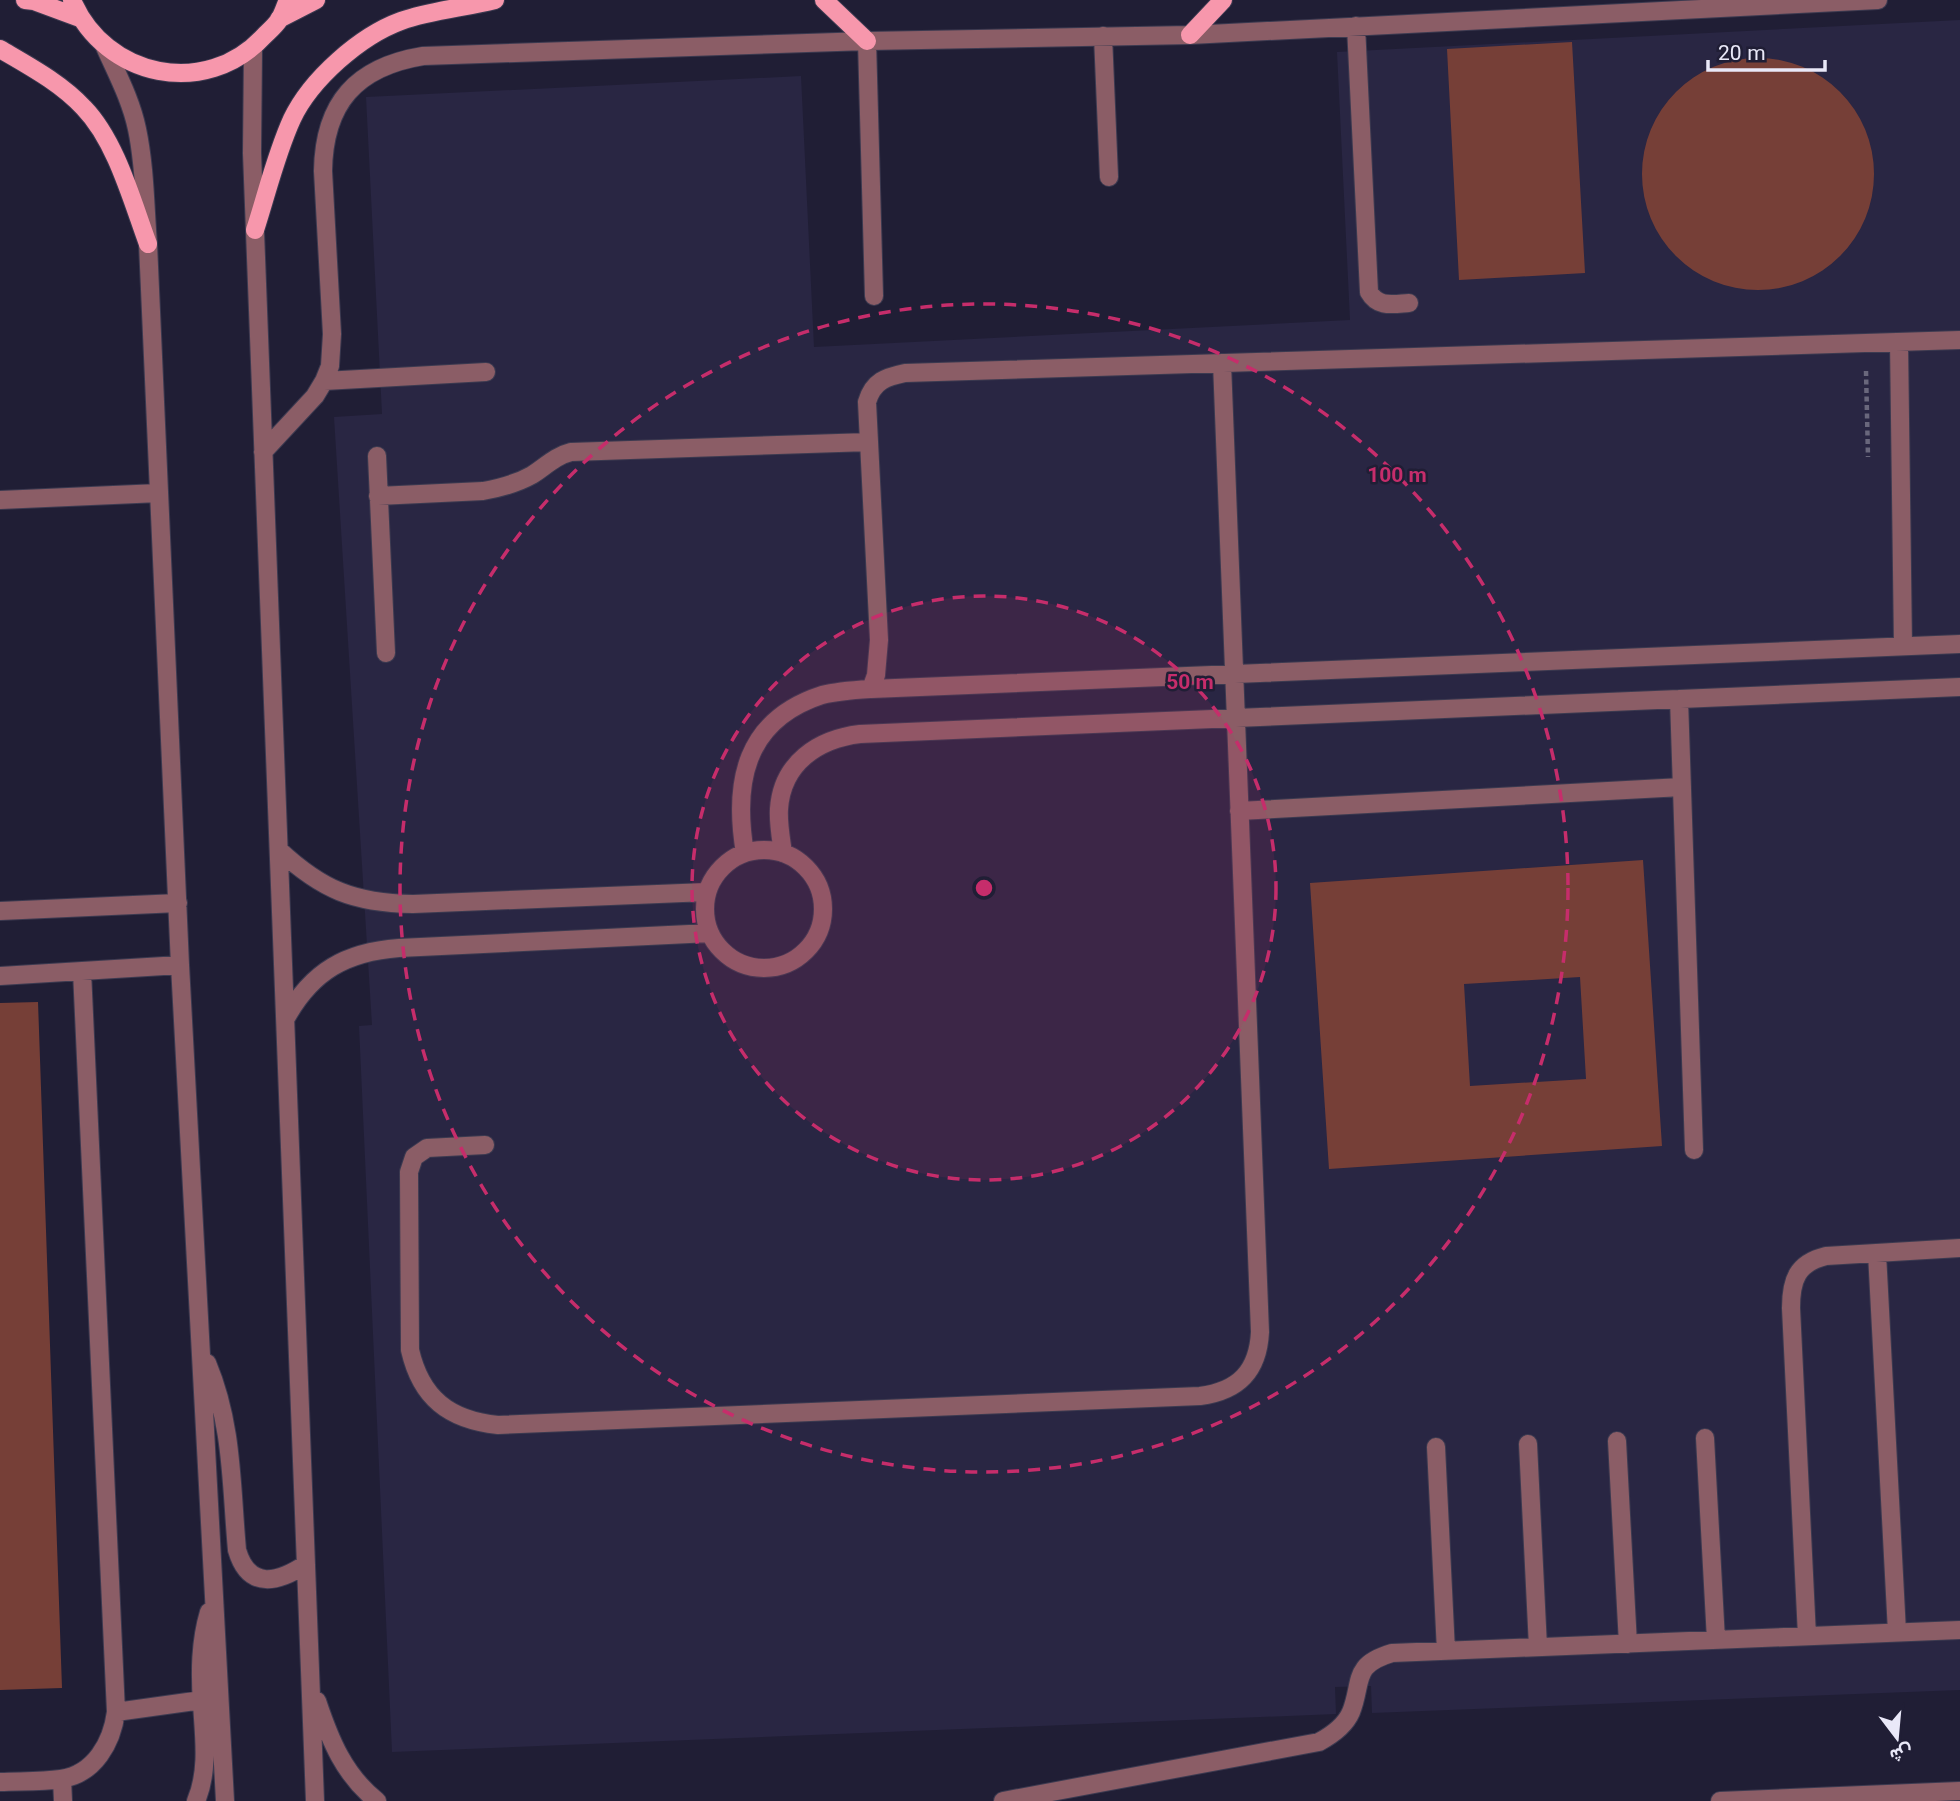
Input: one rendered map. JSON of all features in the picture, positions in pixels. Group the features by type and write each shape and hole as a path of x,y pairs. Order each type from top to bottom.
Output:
{"main road":[{"path":"24,0 34,1 80,18"},
{"path":"72,0 80,18 105,47 140,67 179,74 218,68 253,49 279,19 288,0"},
{"path":"279,19 316,0"},
{"path":"255,230 294,116 315,85 341,58 368,37 401,21 495,0"},
{"path":"824,0 867,41"},
{"path":"1190,35 1223,0"},
{"path":"0,49 52,80 85,108 109,143 148,244"}],"street":[{"path":"263,452 315,396 330,366 332,334 323,170 323,146 329,123 341,102 357,83 376,69 399,60 423,56 867,41 1190,35 1878,0"},
{"path":"1356,26 1369,292 1373,299 1380,303 1409,303"},
{"path":"1103,36 1108,177"},
{"path":"867,41 874,296"},
{"path":"105,47 129,99 143,164 180,965 225,1801"},
{"path":"253,49 252,153 315,1801"},
{"path":"871,689 878,666 879,640 867,402 874,385 883,379 905,373 1960,340"},
{"path":"1899,342 1903,646"},
{"path":"485,1145 427,1148 414,1157 408,1172 410,1350 422,1384 447,1410 463,1418 498,1424 1200,1396 1217,1394 1245,1377 1259,1348 1260,1332 1222,363"},
{"path":"324,381 486,372"},
{"path":"378,496 499,489 530,476 552,459 571,453 869,442"},
{"path":"377,456 386,653"},
{"path":"0,500 159,493"},
{"path":"745,853 740,828 740,804 743,778 750,754 765,732 782,716 802,703 824,695 871,689 1960,644"},
{"path":"783,853 779,807 783,787 792,770 805,755 821,743 840,736 1960,687"},
{"path":"1679,699 1695,1150"},
{"path":"1239,811 1682,787"},
{"path":"279,850 318,882 340,893 365,901 389,904 707,892"},
{"path":"770,850 783,853 796,859 817,883 822,897 820,928 813,942 789,962 774,967 743,964 729,957 710,933 705,906 707,892 725,864 745,853 770,850"},
{"path":"0,911 178,903"},
{"path":"286,1018 295,1002 319,975 350,957 368,951 710,933"},
{"path":"0,976 180,965"},
{"path":"0,1782 62,1779 90,1766 109,1741 116,1712 82,971"},
{"path":"1807,1636 1792,1284 1805,1265 1826,1256 1960,1248"},
{"path":"1877,1253 1897,1632"},
{"path":"200,1347 218,1394 227,1429 240,1560 254,1575 274,1580 284,1578 306,1564"},
{"path":"1705,1438 1716,1640"},
{"path":"1617,1441 1628,1644"},
{"path":"1528,1444 1538,1647"},
{"path":"1436,1447 1447,1651"},
{"path":"196,1801 204,1773 205,1750 202,1647 214,1595"},
{"path":"1003,1801 1319,1742 1332,1735 1350,1714 1361,1674 1379,1657 1392,1653 1960,1630"},
{"path":"311,1685 332,1744 345,1768 362,1789 377,1801"},
{"path":"116,1712 202,1700"},
{"path":"62,1779 64,1801"},
{"path":"1720,1801 1960,1791"}],"path":[{"path":"1866,362 1868,458"}],"shaded area":[{"path":"1960,20 1960,1690 1372,1713 1371,1686 1335,1687 1336,1714 392,1752 359,1026 372,1025 334,417 382,414 366,97 801,76 814,347 1350,320 1337,52"}],"building":[{"path":"1572,42 1585,273 1459,280 1447,49"},
{"path":"1747,58 1769,58 1813,71 1832,84 1848,100 1866,129 1874,174 1866,219 1855,239 1832,264 1803,282 1769,290 1747,290 1703,277 1684,264 1668,248 1650,219 1642,185 1642,163 1655,119 1668,100 1684,84 1713,66"},
{"path":"1643,860 1662,1146 1329,1169 1310,883","holes":["1580,977 1586,1079 1470,1086 1464,984"]},
{"path":"38,1002 62,1688 0,1690 0,1003"}]}
